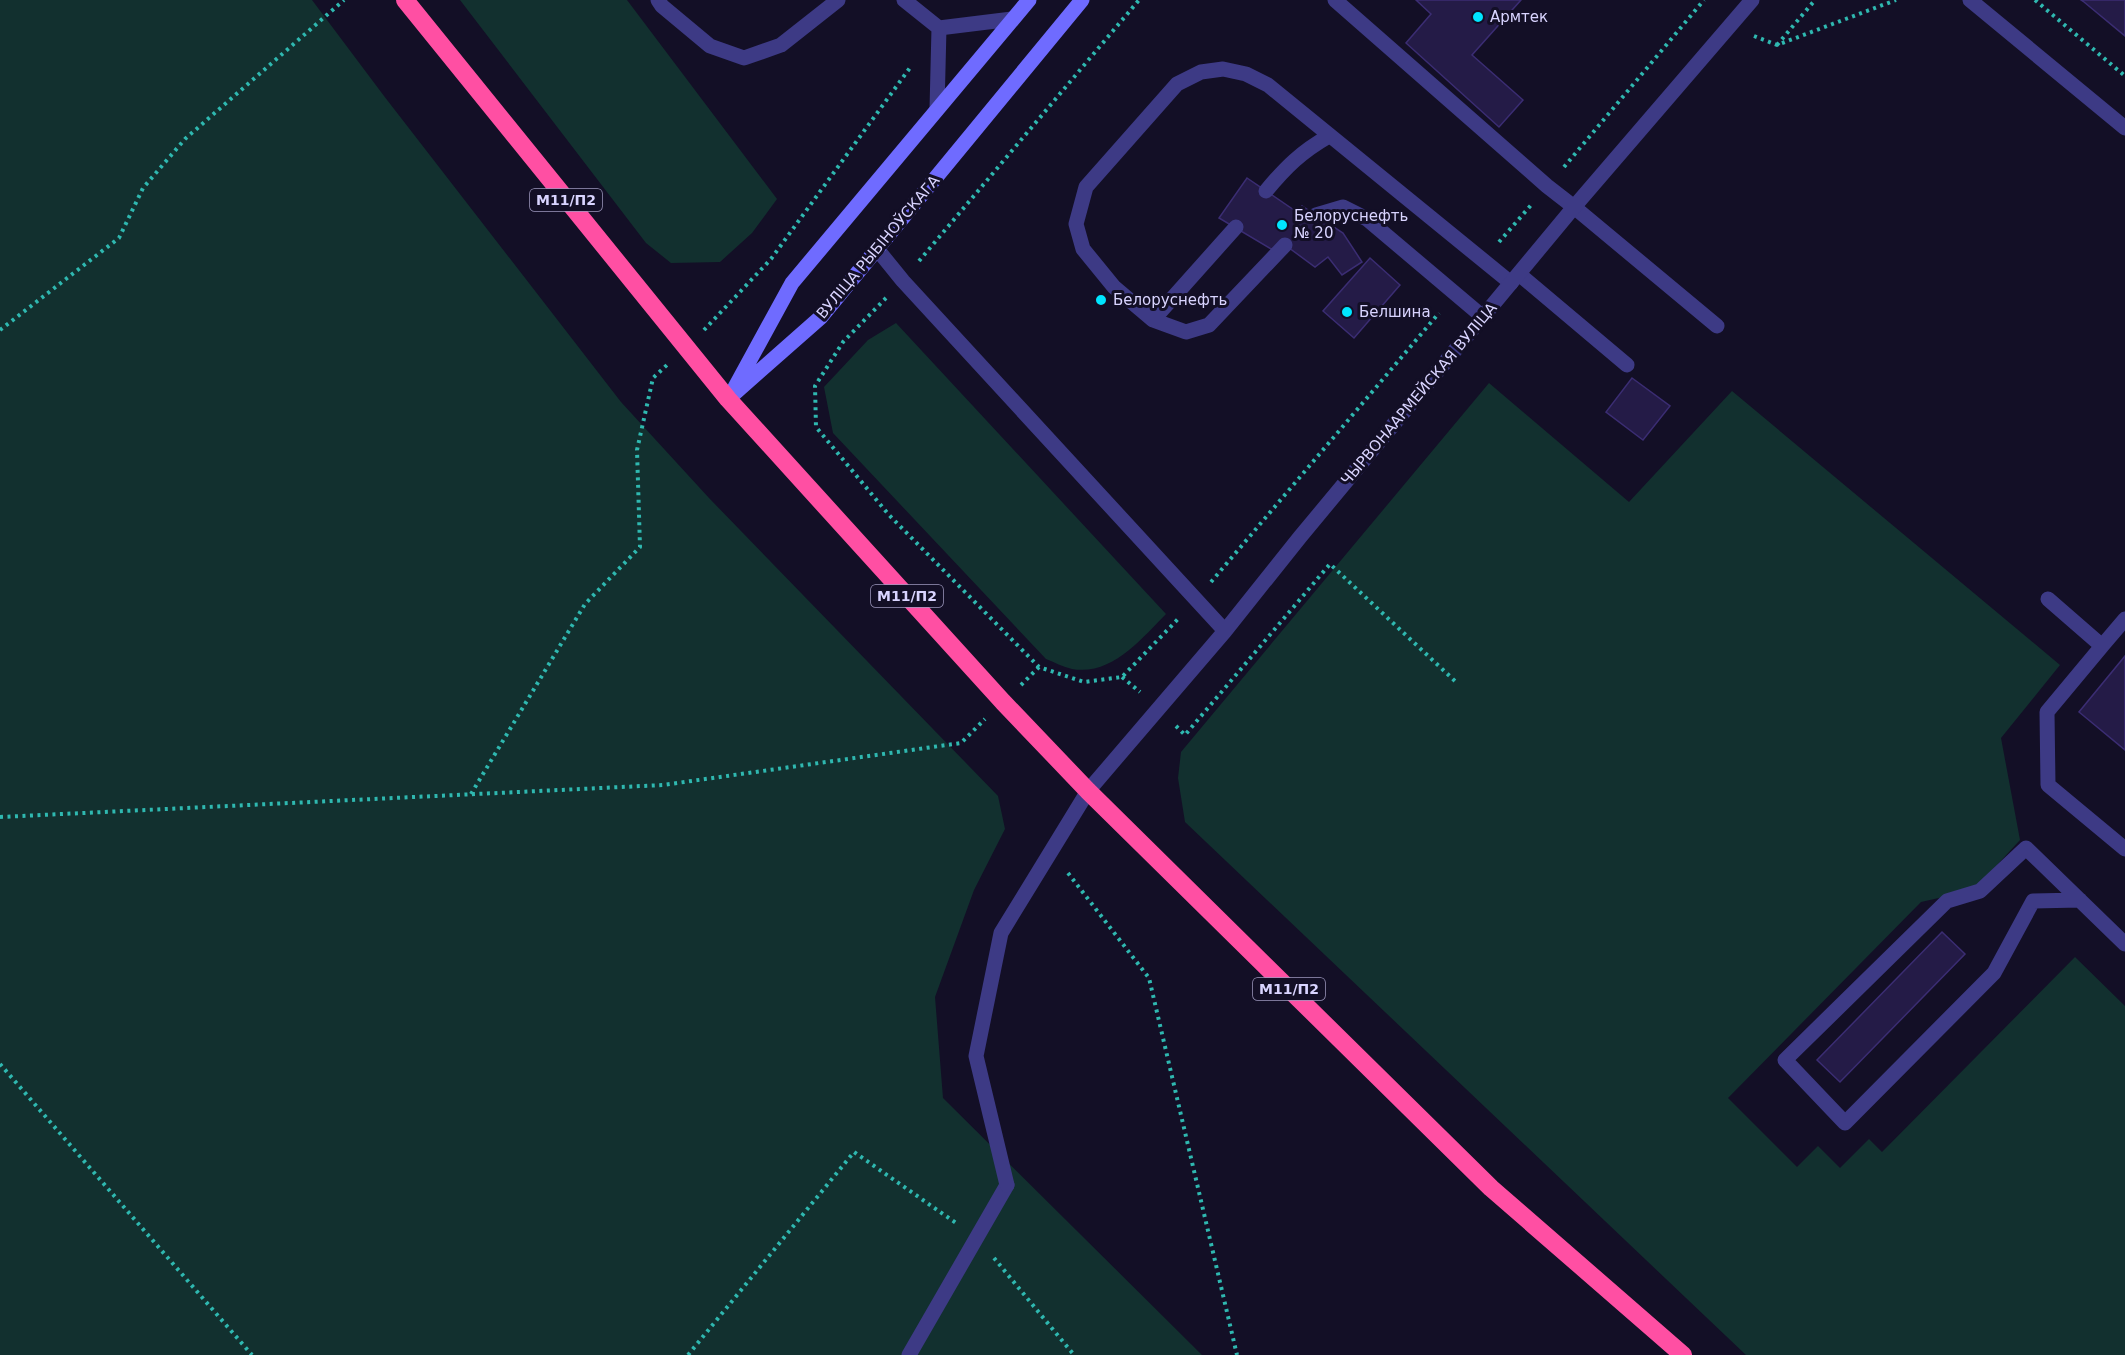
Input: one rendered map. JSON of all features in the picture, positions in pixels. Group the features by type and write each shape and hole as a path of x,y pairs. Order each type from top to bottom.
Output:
{"highway":[{"name":"М11/П2","path":"405,0 728,399 1003,702 1088,791 1491,1188 1683,1355"}],"main road":[{"path":"728,399 792,283 1029,0"},
{"name":"ВУЛІЦА РЫБІНОЎСКАГА","path":"728,399 821,317 1082,0"}],"street":[{"path":"658,0 662,6 710,46 744,58 781,45 838,0"},
{"path":"904,0 939,28 1012,19"},
{"path":"1335,0 1547,186 1717,326"},
{"name":"ЧЫРВОНААРМЕЙСКАЯ ВУЛІЦА","path":"977,1238 1007,1185 976,1056 1001,933 1088,791 1225,631 1574,207 1752,0"},
{"path":"1975,4 2125,128"},
{"path":"937,109 939,28"},
{"path":"1285,246 1209,325 1186,332 1153,320 1114,287 1083,249 1076,224 1086,188 1178,84 1201,72 1223,69 1246,74 1268,85 1483,261 1515,279 1627,365"},
{"path":"1266,191 1290,163 1308,148 1329,136"},
{"path":"1316,215 1343,207 1367,219 1483,317"},
{"path":"1153,320 1236,227"},
{"path":"877,249 903,281 1225,631"},
{"path":"2048,599 2102,646"},
{"path":"2125,619 2048,712 2048,785 2125,849"},
{"path":"2080,900 2033,901 1994,973 1845,1123 1785,1060 1947,901 1980,891 2026,848 2080,900 2125,944"},
{"path":"909,1355 977,1238"}],"path":[{"path":"0,330 119,237 143,188 185,139 344,0"},
{"path":"1483,261 1703,0 1730,26 1777,45 1896,0"},
{"path":"1777,45 1815,0"},
{"path":"2035,0 2125,76"},
{"path":"471,794 585,604 640,548 637,450 652,378 686,349 771,259 939,28"},
{"path":"1122,677 1196,600 1456,294"},
{"path":"1329,564 1456,682"},
{"path":"0,817 663,785 961,743"},
{"path":"1052,851 1149,978 1237,1355"},
{"path":"0,1064 252,1355"},
{"path":"688,1355 854,1152 977,1238 1074,1355"}],"green space":[{"path":"0,0 312,0 621,402 709,498 998,796 1005,829 974,890 935,997 943,1098 1202,1355 0,1355"},
{"path":"460,0 627,0 777,199 752,233 720,262 671,263 646,243"},
{"path":"896,323 1166,614 1125,654 1100,667 1086,670 1072,669 1046,659 833,433 824,387 868,340"},
{"path":"1489,383 1629,502 1732,391 2060,665 2001,738 2020,840 1974,890 1921,902 1728,1098 1797,1167 1818,1146 1840,1168 1869,1139 1882,1152 2075,957 2125,1006 2125,1355 1746,1355 1185,822 1178,778 1181,752"}],"building":[{"path":"1416,0 1521,0 1472,55 1523,100 1499,127 1406,43 1431,14"},
{"path":"2081,0 2125,0 2125,36 2084,2"},
{"path":"1247,178 1297,212 1302,206 1343,233 1362,262 1342,275 1328,257 1315,267 1285,245 1271,249 1219,218"},
{"path":"1370,258 1400,285 1354,338 1323,311"},
{"path":"1632,378 1670,406 1643,440 1606,412"},
{"path":"2125,656 2125,750 2079,712"},
{"path":"1942,932 1965,954 1840,1082 1817,1060"}],"place":[{"name":"Армтек","path":"1478,17"},
{"name":"Белоруснефть № 20","path":"1282,225"},
{"name":"Белоруснефть","path":"1101,300"},
{"name":"Белшина","path":"1347,312"}]}
